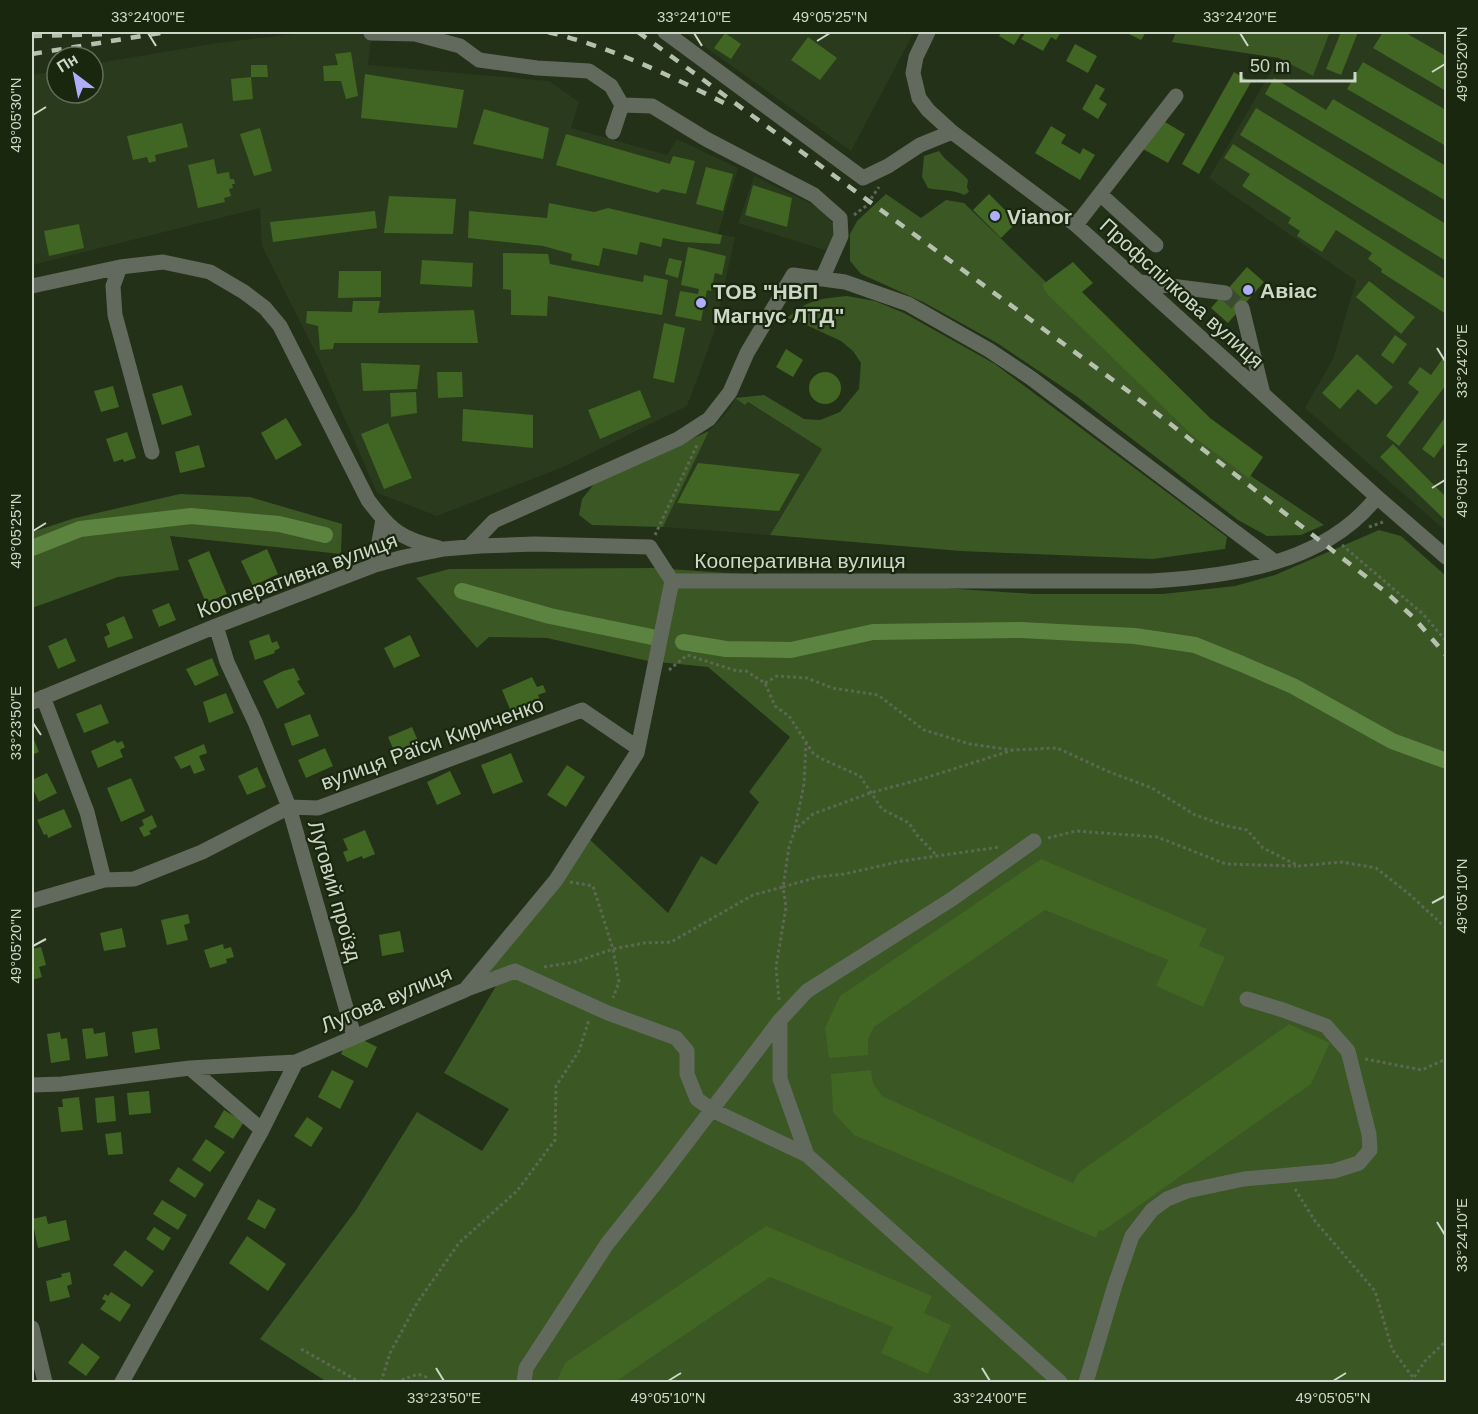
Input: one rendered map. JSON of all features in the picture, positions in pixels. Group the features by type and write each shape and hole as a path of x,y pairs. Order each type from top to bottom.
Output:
{"street":[{"path":"665,32 863,178 888,166 920,145 952,132"},
{"name":"Профспілкова вулиця","path":"928,32 916,57 913,73 919,98 928,110 952,132 1076,225 1446,557"},
{"path":"371,33 415,34 460,46 479,60 537,68 589,71 610,86 622,105"},
{"path":"1076,225 1176,96"},
{"path":"613,132 622,105"},
{"path":"622,105 652,106 706,139 814,195 840,218 841,226 841,236 822,279"},
{"path":"1100,194 1156,245"},
{"path":"32,286 120,267 163,262 210,272 244,292 265,308 280,326 363,491 383,519 396,532 413,542 444,549"},
{"path":"120,267 113,286 115,315 152,452"},
{"path":"469,546 494,521 678,439 710,419 730,392 747,352 793,275 845,282 908,304 990,350 1031,378 1275,562"},
{"path":"1140,282 1225,293"},
{"path":"1242,308 1263,394"},
{"name":"Кооперативна вулиця","path":"37,699 216,626 375,565 444,549 534,544 650,547 672,581 1150,581 1204,577 1251,569 1287,559 1331,536 1366,511 1377,497"},
{"path":"375,565 383,519"},
{"name":"Лугова вулиця","path":"296,1062 465,990 556,879 637,753 672,581"},
{"name":"Луговий проїзд","path":"216,626 227,662 255,722 289,807 354,1036"},
{"path":"37,699 87,812 104,880"},
{"name":"вулиця Раїси Кириченко","path":"32,901 104,880 134,879 202,852 289,807 318,808 582,710 638,747"},
{"path":"524,1383 526,1368 607,1244 780,1020 807,991 952,899 1034,841"},
{"path":"465,990 515,971 600,1010 676,1038 687,1051 687,1074 697,1099 712,1110 807,1155 1060,1383"},
{"path":"1086,1383 1132,1236 1152,1210 1167,1198 1187,1191 1244,1179 1334,1171 1359,1163 1370,1150 1369,1134 1348,1051 1326,1026 1247,999"},
{"path":"780,1020 780,1079 807,1155"},
{"path":"32,1085 62,1084 190,1068 296,1062 262,1130 122,1383"},
{"path":"190,1068 262,1130"},
{"path":"32,1328 45,1383"}],"path":[{"path":"841,226 866,206 876,192 888,166"},
{"path":"650,547 710,419"},
{"path":"1361,531 1378,523 1388,524"},
{"path":"1331,536 1423,614 1446,641"},
{"path":"651,685 687,655 737,671 746,671 765,683 775,706 789,716 813,753 860,776 882,809 909,823 938,857"},
{"path":"765,683 777,676 807,678 832,688 878,696 924,730 970,744 1013,750 1057,748 1152,788 1195,815 1247,830 1263,848 1299,866 1342,862 1376,868 1446,928"},
{"path":"780,1020 776,967 786,907 783,887 789,847 795,830 804,784 806,743"},
{"path":"795,830 813,814 870,793 1013,750"},
{"path":"381,1383 390,1353 417,1303 459,1243 517,1191 555,1140 556,1086 619,982 613,949 593,886 556,879"},
{"path":"515,971 575,962 613,949 644,943 671,942 753,895 783,887"},
{"path":"1353,1066 1359,1058 1422,1070 1446,1059"},
{"path":"1286,1174 1315,1221 1375,1291 1392,1349 1413,1381 1425,1361 1446,1341"},
{"path":"301,1349 360,1383"},
{"path":"396,1383 418,1374 426,1377 430,1383"}],"shaded area":[{"path":"312,32 372,32 368,65 549,81 579,102 571,128 667,155 677,139 738,168 718,234 735,237 713,336 687,406 563,467 437,516 377,493 317,355 262,246 260,208 32,265 32,75 45,73 45,105 105,105 105,62 218,43"},
{"path":"684,32 914,32 851,151"},
{"path":"1176,32 1330,32 1313,76 1279,58 1172,42"},
{"path":"1330,32 1446,32 1446,531 1305,408 1333,359 1356,281 1209,178 1279,58 1313,76"},
{"path":"939,151 968,180 969,192 964,195 928,188 922,177 924,156"},
{"path":"754,176 820,208 835,226 832,243 825,250 738,223"},
{"path":"886,194 921,218 946,200 964,203 1046,282 1052,293 1199,436 1254,478 1324,525 1301,535 1267,536 1238,520 1076,396 997,343 923,302 861,274 850,261 850,234 857,221"},
{"path":"847,296 875,301 904,313 995,364 1227,537 1225,549 1153,559 961,551 770,535 822,449 748,402 745,405 735,398 764,395 804,419 820,420 840,412 859,389 861,363 853,351 841,341 787,318 815,301"},
{"path":"735,398 745,404 747,402 822,449 770,535 663,527 709,431 728,411"},
{"path":"709,431 663,527 592,525 579,515 582,499 594,484"},
{"path":"180,494 250,497 342,524 341,554 170,536 179,570 118,577 32,608 32,532 75,518"},
{"path":"1379,530 1401,536 1446,576 1446,1382 327,1382 260,1339 356,1210 417,1112 482,1151 509,1109 444,1073 496,986 480,978 588,838 668,913 701,856 716,865 759,802 749,792 790,737 708,667 648,661 547,638 489,637 477,648 416,578 449,569 654,568 1033,594 1163,594 1235,586 1275,575"}],"building":[{"path":"1002,32 1022,32 1014,45 999,36"},
{"path":"1026,32 1061,32 1056,40 1051,37 1043,51 1021,39"},
{"path":"1128,32 1146,32 1141,40"},
{"path":"1341,32 1358,32 1341,75 1326,69"},
{"path":"1383,32 1404,32 1446,56 1446,91 1373,48"},
{"path":"725,33 741,44 731,59 714,48"},
{"path":"808,37 837,58 820,80 791,60"},
{"path":"1075,44 1097,56 1088,73 1066,61"},
{"path":"351,52 358,96 346,99 341,81 324,81 323,66 338,65 335,54"},
{"path":"1363,62 1446,110 1446,146 1347,89"},
{"path":"251,65 267,65 268,77 251,77"},
{"path":"1234,72 1251,82 1199,174 1182,164"},
{"path":"365,74 464,90 457,128 361,118"},
{"path":"251,77 253,99 233,101 231,79"},
{"path":"1274,78 1326,110 1333,99 1446,166 1446,201 1265,94"},
{"path":"1096,84 1105,89 1099,99 1107,104 1098,119 1082,109"},
{"path":"1256,108 1446,224 1446,261 1240,135"},
{"path":"484,109 549,128 543,159 473,144"},
{"path":"1160,119 1185,134 1168,163 1143,149"},
{"path":"182,123 188,147 155,155 156,161 149,163 147,157 133,160 127,136"},
{"path":"1051,126 1066,135 1061,143 1080,154 1083,148 1095,155 1080,180 1035,153"},
{"path":"260,128 272,171 254,176 240,134"},
{"path":"566,134 670,164 673,156 695,161 686,194 662,189 658,193 556,165"},
{"path":"1233,144 1446,280 1446,314 1381,272 1382,269 1368,259 1372,253 1336,230 1322,252 1297,236 1300,231 1288,223 1291,218 1242,186 1250,174 1224,158"},
{"path":"214,159 217,174 229,172 230,179 234,179 235,184 232,184 233,188 229,189 231,196 224,198 225,202 198,208 188,165"},
{"path":"706,167 733,174 723,211 696,204"},
{"path":"753,185 792,198 787,227 745,215"},
{"name":"Vianor","path":"989,194 1017,222 1001,238 973,210"},
{"path":"389,196 456,199 453,234 384,233"},
{"path":"549,203 594,212 608,208 722,235 720,244 682,242 663,238 661,247 640,242 637,255 603,248 599,266 571,260 572,254 543,246 468,238 469,211 547,218"},
{"path":"375,211 377,228 273,242 270,222"},
{"path":"79,224 84,248 49,256 44,231"},
{"path":"688,247 726,256 722,275 715,273 711,291 707,290 701,321 675,316 680,291 698,294 699,289 681,285"},
{"path":"503,253 548,254 550,264 643,282 644,275 668,280 662,315 548,296 547,316 511,315 511,290 503,289"},
{"path":"669,258 682,261 678,278 665,274"},
{"path":"422,260 473,263 472,287 420,284"},
{"path":"1073,262 1093,283 1082,292 1210,418 1263,457 1249,478 1194,437 1048,295 1042,285"},
{"path":"1247,267 1264,282 1228,323 1211,308"},
{"path":"339,271 381,271 381,297 338,298"},
{"path":"1369,281 1415,317 1401,334 1356,297"},
{"path":"353,301 380,301 378,313 474,310 478,343 334,343 333,349 320,350 318,326 306,323 307,311 352,312"},
{"path":"664,323 685,328 674,383 653,378"},
{"path":"1395,335 1407,344 1393,364 1381,355"},
{"path":"786,349 803,360 793,377 776,367"},
{"path":"1357,354 1393,387 1376,405 1358,389 1340,409 1322,393"},
{"path":"1446,354 1446,385 1399,446 1386,436 1419,392 1408,383 1420,367 1431,375"},
{"path":"361,363 420,365 417,389 363,391"},
{"path":"437,372 462,372 463,397 438,398"},
{"path":"825,372 836,377 841,388 836,399 825,404 814,399 809,388 814,377"},
{"path":"182,385 192,415 162,425 152,394"},
{"path":"113,386 119,407 101,412 94,391"},
{"path":"640,390 651,417 600,439 588,410"},
{"path":"416,392 417,413 391,417 390,393"},
{"path":"463,409 533,415 533,448 462,441"},
{"path":"1446,416 1446,441 1434,458 1422,449"},
{"path":"286,418 302,445 276,460 261,433"},
{"path":"388,423 412,478 384,489 361,434"},
{"path":"127,432 136,458 114,462 106,439"},
{"path":"1393,444 1446,497 1445,520 1380,457"},
{"path":"199,445 205,467 180,473 175,452"},
{"path":"698,463 800,474 779,511 677,503"},
{"path":"267,549 278,574 253,586 241,561"},
{"path":"209,551 227,594 206,603 188,560"},
{"path":"169,603 176,620 159,627 152,610"},
{"path":"124,616 133,638 108,648 104,637 110,634 106,624"},
{"path":"269,634 272,643 277,641 280,648 274,651 275,653 255,660 249,641"},
{"path":"410,635 420,656 394,668 384,648"},
{"path":"66,638 76,661 58,669 48,646"},
{"path":"212,658 219,675 195,686 186,669"},
{"path":"294,668 300,680 297,681 305,694 277,709 263,681"},
{"path":"532,677 537,687 543,685 546,692 538,695 542,704 513,716 502,690"},
{"path":"226,693 234,713 209,723 203,702"},
{"path":"101,704 109,723 84,733 76,714"},
{"path":"310,714 319,736 292,746 284,724"},
{"path":"412,727 422,750 398,760 388,737"},
{"path":"32,735 39,752 32,755"},
{"path":"115,740 117,743 122,741 125,747 120,750 123,757 98,768 91,751"},
{"path":"204,744 207,753 199,756 205,770 194,774 190,765 181,769 174,757"},
{"path":"325,748 333,766 306,778 298,760"},
{"path":"511,753 523,782 493,794 481,765"},
{"path":"567,765 585,777 566,807 547,795"},
{"path":"257,767 266,787 247,795 238,776"},
{"path":"450,771 461,794 437,805 427,782"},
{"path":"47,773 57,793 39,802 32,787 32,780"},
{"path":"131,778 145,811 121,822 107,788"},
{"path":"64,809 72,827 48,838 47,834 44,835 37,820"},
{"path":"152,815 157,827 149,831 151,834 144,837 139,828 144,825 142,820"},
{"path":"365,830 375,854 347,862 343,852 348,850 343,839"},
{"path":"1041,859 1207,929 1199,946 1225,957 1203,1007 1156,986 1168,960 1045,910 874,1027 868,1039 868,1055 829,1058 825,1028 840,996"},
{"path":"188,914 190,923 184,925 188,940 167,945 161,920"},
{"path":"122,928 126,947 104,951 100,933"},
{"path":"400,931 404,952 382,956 379,935"},
{"path":"223,944 224,949 231,947 234,957 226,959 227,963 210,968 204,950"},
{"path":"41,947 46,965 39,967 42,977 32,980 32,949"},
{"path":"1289,1024 1330,1043 1311,1084 1103,1231 1099,1230 1096,1238 854,1135 833,1112 831,1074 871,1070 873,1083 882,1096 1073,1183 1078,1173"},
{"path":"93,1028 94,1034 105,1032 108,1056 86,1059 82,1029"},
{"path":"157,1028 160,1049 135,1053 132,1032"},
{"path":"60,1032 61,1039 67,1038 70,1060 51,1063 47,1034"},
{"path":"351,1034 377,1047 367,1068 341,1054"},
{"path":"332,1070 354,1081 340,1109 318,1097"},
{"path":"149,1091 151,1113 129,1115 127,1093"},
{"path":"114,1096 116,1121 97,1123 95,1098"},
{"path":"79,1097 83,1130 61,1132 58,1107 63,1107 62,1099"},
{"path":"224,1110 244,1122 233,1139 214,1127"},
{"path":"307,1117 323,1128 311,1147 294,1136"},
{"path":"121,1132 123,1154 108,1155 105,1134"},
{"path":"206,1139 225,1152 210,1172 192,1160"},
{"path":"178,1167 204,1184 195,1198 169,1181"},
{"path":"258,1199 276,1209 265,1229 247,1219"},
{"path":"162,1200 187,1215 178,1230 153,1214"},
{"path":"46,1216 48,1224 66,1220 70,1240 38,1248 32,1219"},
{"path":"766,1226 932,1296 924,1313 951,1325 928,1374 881,1353 893,1327 770,1277 615,1382 556,1382 565,1363"},
{"path":"154,1227 171,1238 163,1251 146,1239"},
{"path":"247,1236 286,1264 268,1291 229,1263"},
{"path":"125,1250 154,1271 142,1287 113,1265"},
{"path":"70,1272 72,1284 67,1286 70,1297 50,1302 46,1281 62,1277 61,1274"},
{"path":"111,1292 131,1305 120,1322 100,1309 106,1301 102,1299 105,1294 108,1296"},
{"path":"82,1343 100,1357 86,1376 68,1363"}],"waterway":[{"path":"32,548 80,529 191,516 279,524 325,535"},
{"path":"462,591 550,616 652,637"},
{"path":"683,642 726,649 791,650 873,632 1021,630 1135,636 1195,645 1293,686 1392,741 1444,760"}],"tunnel":[{"path":"1225,293 1242,308"}],"railway":[{"path":"32,54 166,32"},
{"path":"548,32 617,54 661,72 726,104"},
{"path":"638,32 1132,394 1387,593 1414,618 1446,655"},
{"path":"32,36 110,34"}],"place":[{"name":"Vianor","path":"995,216"},
{"name":"Авіас","path":"1248,290"},
{"name":"ТОВ \"НВП Магнус ЛТД\"","path":"701,303"}]}
